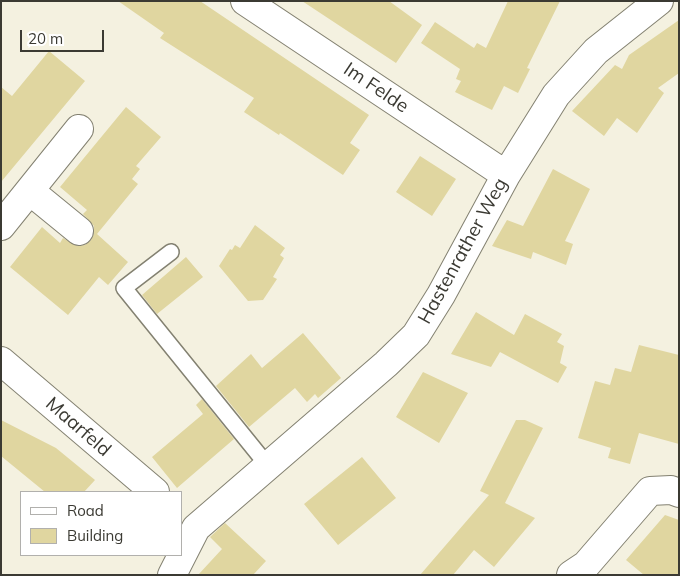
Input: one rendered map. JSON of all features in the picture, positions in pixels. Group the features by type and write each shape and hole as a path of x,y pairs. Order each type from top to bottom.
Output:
{"street":[{"name":"Im Felde","path":"245,1 506,175"},
{"name":"Hastenrather Weg","path":"182,544 189,522 268,466 386,364 416,335 441,296 506,175 556,94 596,51 659,1"},
{"path":"1,226 79,129"},
{"path":"30,191 79,230"},
{"name":"Maarfeld","path":"1,361 154,491"},
{"path":"571,575 586,565 650,491 672,490 679,493"},
{"name":"Hastenrather Weg","path":"172,575 178,556"}],"lane":[{"path":"171,252 124,288 268,466"}],"building":[{"path":"118,1 200,1 369,115 350,143 360,150 343,175 280,133 279,135 244,112 254,98 160,38 164,33"},
{"path":"302,1 389,1 422,25 396,63"},
{"path":"508,1 560,1 527,68 530,69 518,93 504,86 492,110 455,92 461,81 456,79 460,69 421,43 435,22 474,48 477,43 486,48"},
{"path":"679,20 679,73 658,88 664,93 637,133 617,118 604,136 572,111 615,65 622,69 629,55"},
{"path":"49,51 85,81 1,182 1,87 12,96"},
{"path":"126,107 161,137 136,166 140,169 132,179 138,184 97,234 128,262 108,285 99,277 68,315 10,267 42,227 60,243 63,238 77,246 85,245 91,240 94,234 94,226 83,214 87,210 60,187"},
{"path":"420,156 456,179 432,216 396,192"},
{"path":"553,169 590,189 565,241 573,244 566,265 533,252 531,259 492,246 507,220 523,226"},
{"path":"255,225 285,248 280,255 284,258 273,277 277,279 263,300 248,301 219,266 230,249 232,250 235,245 240,248"},
{"path":"186,257 203,277 157,314 142,295"},
{"path":"476,312 514,335 525,314 562,334 557,342 564,346 560,363 567,367 558,383 500,352 491,367 451,354"},
{"path":"303,333 341,378 318,398 315,394 307,402 295,388 249,427 216,386 251,354 262,368"},
{"path":"639,345 679,355 679,444 639,433 630,464 608,458 611,448 578,438 595,381 610,385 615,368 631,372"},
{"path":"423,372 468,393 439,443 396,417"},
{"path":"202,399 234,439 177,488 152,457 203,414 196,405"},
{"path":"1,420 56,448 95,480 85,491 44,491 1,456"},
{"path":"516,420 525,420 543,428 505,503 535,518 494,567 474,550 453,575 420,575 489,495 480,491"},
{"path":"362,457 396,498 338,545 304,504"},
{"path":"665,515 679,520 679,575 644,575 626,560"},
{"path":"225,523 266,561 253,575 198,575 222,549 210,537"}]}
